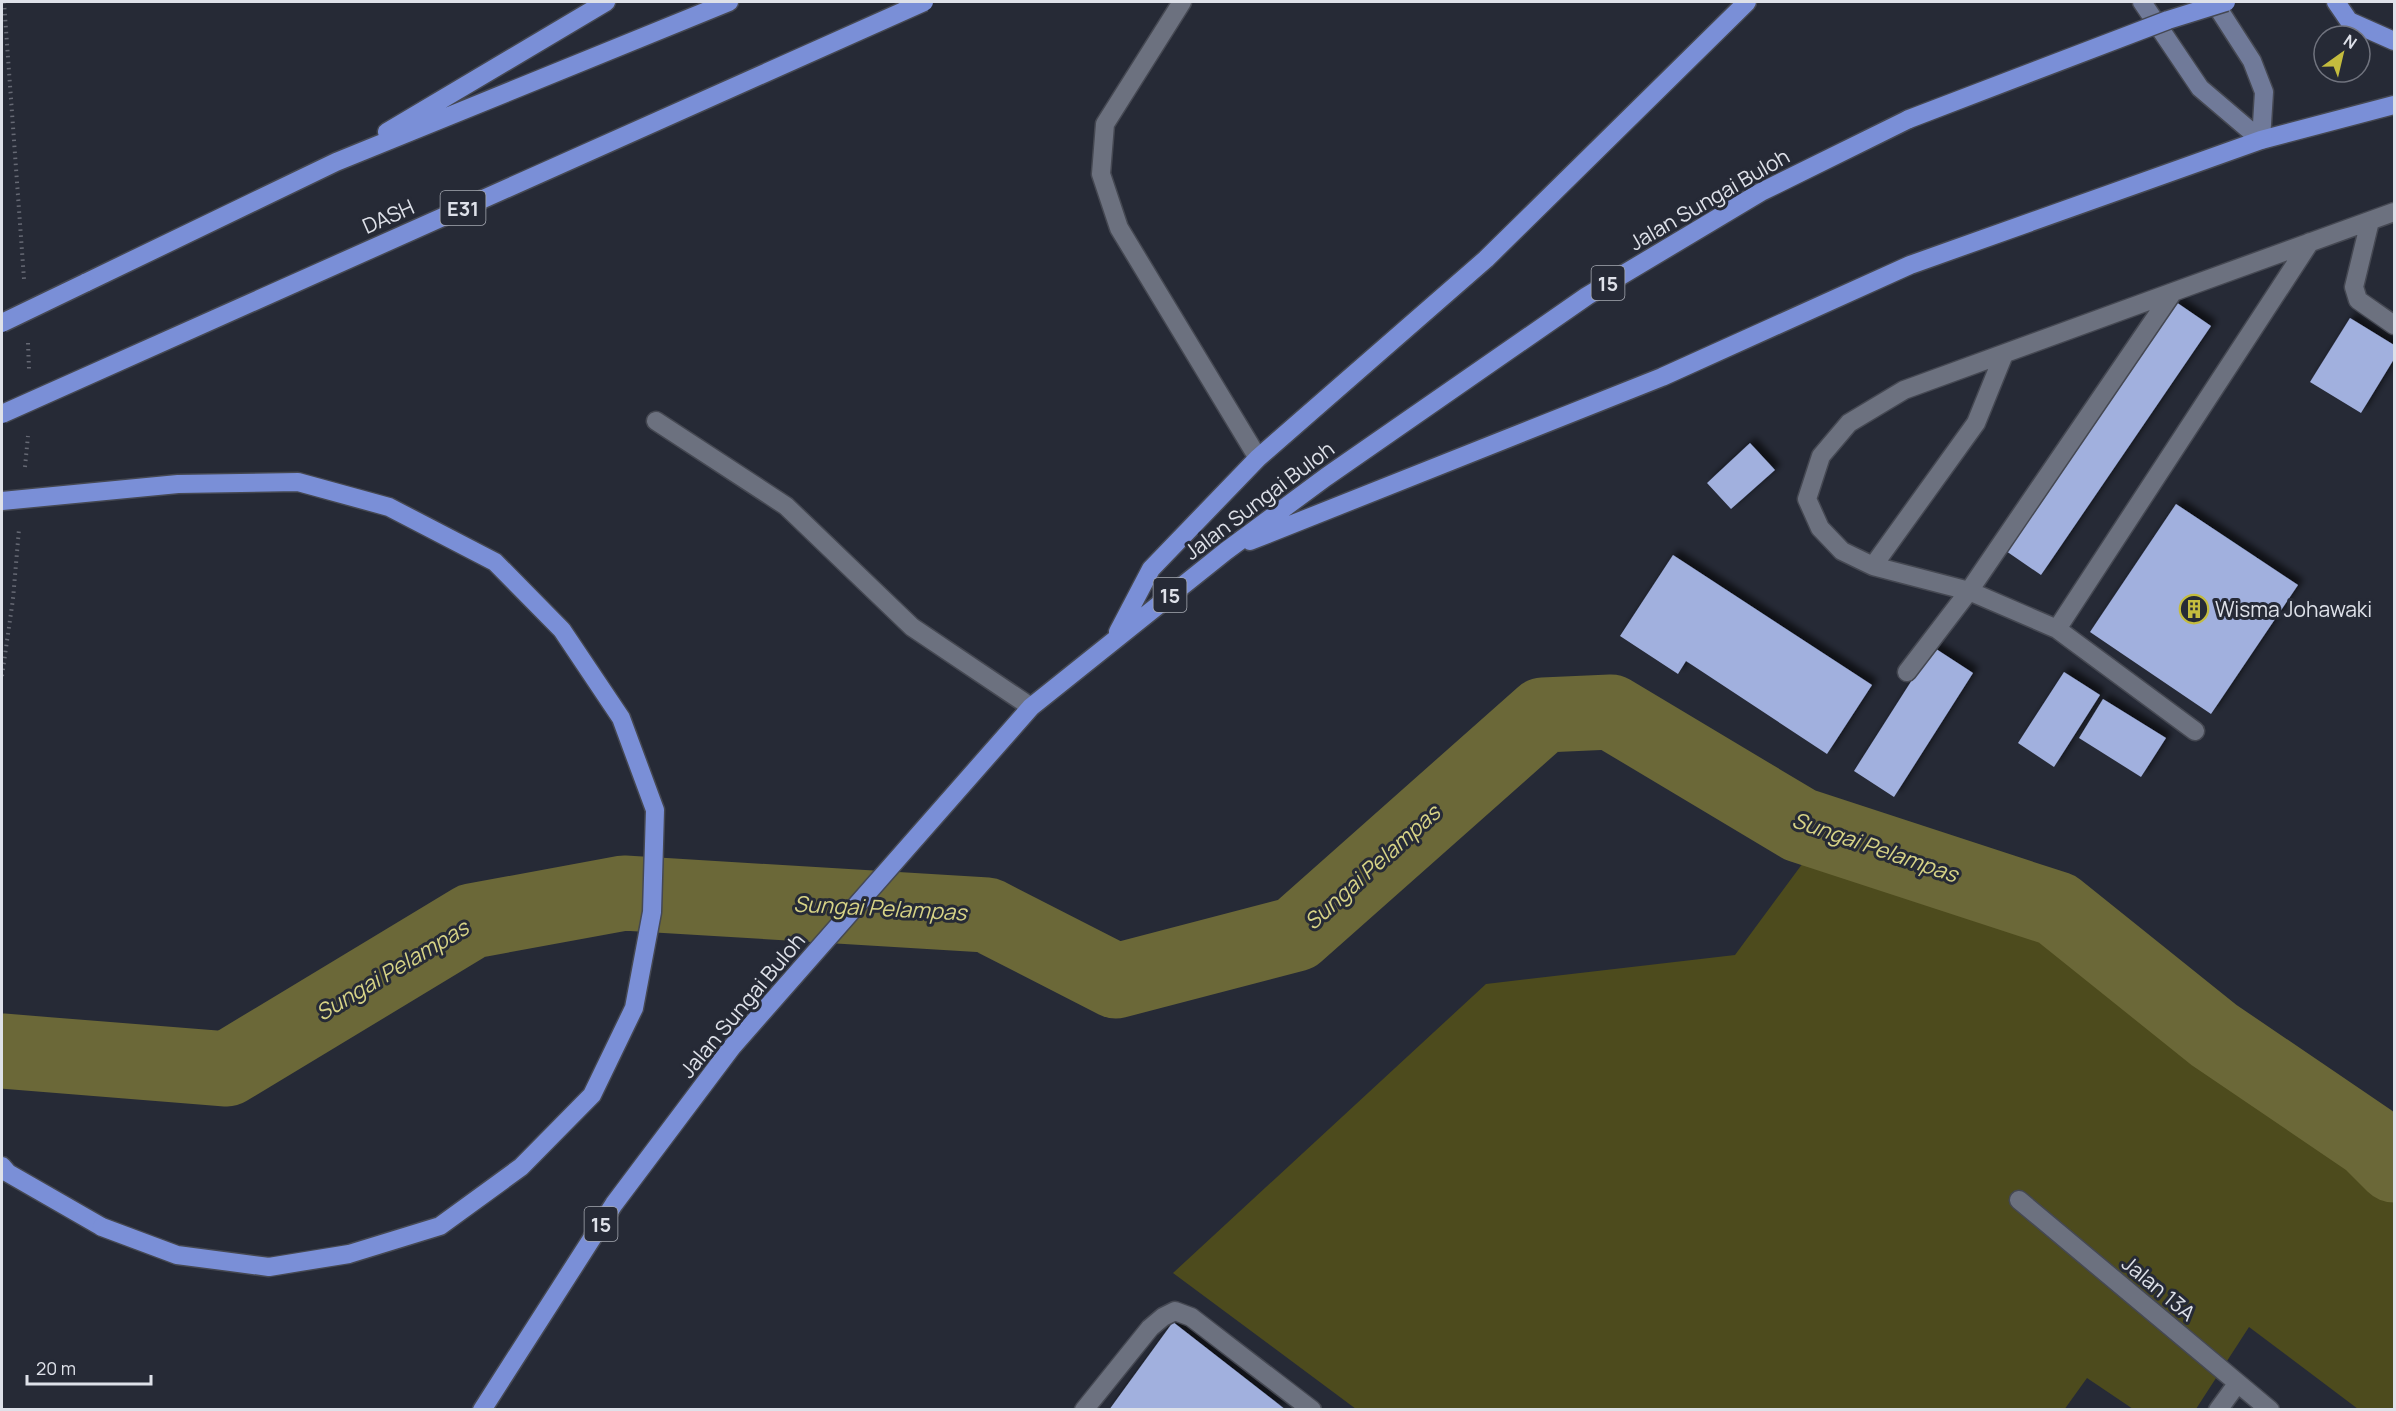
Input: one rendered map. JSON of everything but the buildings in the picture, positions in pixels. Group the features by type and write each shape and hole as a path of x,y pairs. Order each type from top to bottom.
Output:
{"highway":[{"path":"336,162 606,2"},
{"path":"2,323 336,162 729,2"},
{"name":"DASH","path":"2,414 924,2"},
{"path":"1114,639 1151,569 1258,458 1485,259 1747,2"},
{"name":"Jalan Sungai Buloh","path":"482,1410 614,1204 732,1047 1031,707 1114,639 1226,551 1326,477 1587,296 1761,192 1909,119 2168,20 2226,2"},
{"path":"2336,2 2349,21 2394,41"},
{"path":"1226,551 1662,377 1910,265 2261,140 2394,105"},
{"path":"2,501 178,484 298,482 389,507 495,562 562,630 621,718 655,810 652,912 634,1008 592,1095 521,1167 440,1226 349,1254 269,1267 177,1255 102,1227 8,1173 2,1166"}],"main road":[{"path":"2142,2 2200,88 2261,140"},
{"path":"2214,2 2252,61 2264,92 2261,140"}],"street":[{"path":"1182,2 1106,124 1101,174 1119,228 1258,458"},
{"path":"2195,731 2057,629 1969,591 1873,566 1842,552 1820,528 1807,499 1821,456 1849,423 1904,390 2394,212"},
{"path":"2370,221 2354,287 2358,300 2394,325"},
{"path":"2057,629 2310,242"},
{"path":"1907,672 1969,591 2173,292"},
{"path":"1873,566 1976,423 2004,354"},
{"path":"656,421 786,506 912,627 1031,707"},
{"name":"Jalan 13A","path":"2019,1200 2270,1410"},
{"path":"1084,1410 1150,1328 1175,1311 1191,1317 1312,1410"},
{"path":"2218,1410 2237,1383"}],"shaded area":[{"path":"1814,848 2054,936 2394,1186 2394,1409 2358,1409 2249,1327 2196,1409 2133,1409 2087,1378 2064,1410 1356,1409 1173,1273 1486,984 1735,955"}],"waterway":[{"name":"Sungai Pelampas","path":"2,1051 227,1069 472,921 624,893 987,915 1116,981 1296,934 1543,715 1611,712 1800,825 2057,909 2214,1035 2370,1141 2394,1165"}],"place":[{"name":"Wisma Johawaki","path":"2194,609"}]}
